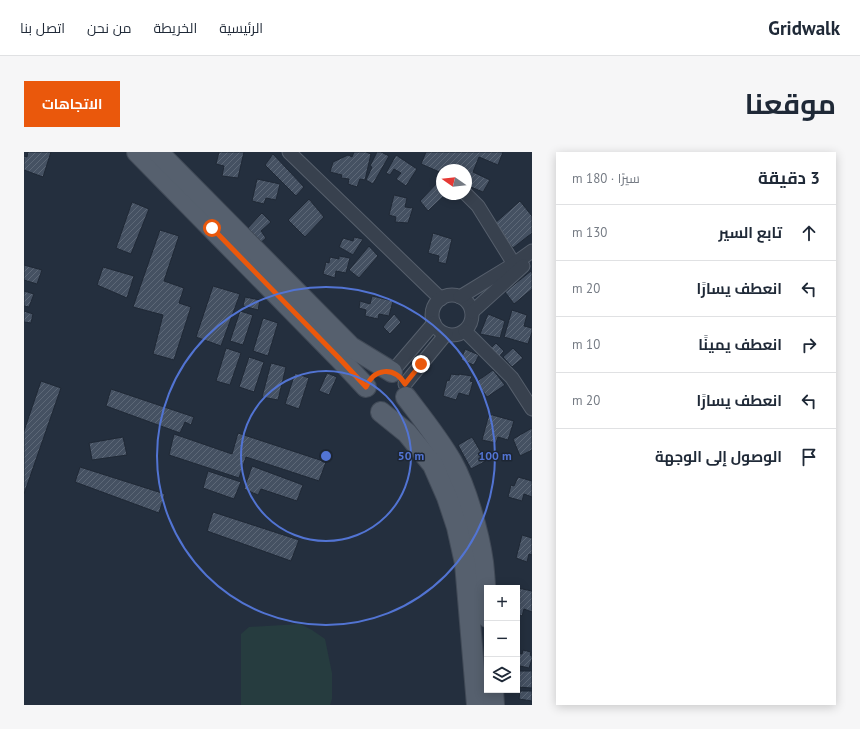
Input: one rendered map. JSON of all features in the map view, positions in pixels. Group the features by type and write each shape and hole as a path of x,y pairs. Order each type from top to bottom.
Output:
{"main road":[{"path":"137,152 366,387"},
{"path":"158,152 351,347 401,384"},
{"path":"477,705 465,563 457,527 447,497 433,465 407,433 375,409 367,400 366,387 368,381 373,376 385,371 401,384 452,463 465,492 474,521 483,561 485,585"},
{"path":"381,412 393,411 399,408 401,384"},
{"path":"493,693 494,705"}],"street":[{"path":"289,152 441,299"},
{"path":"472,200 478,206 514,264"},
{"path":"460,297 514,264 532,251"},
{"path":"472,312 532,259"},
{"path":"454,295 460,297 466,300 472,312 470,325 465,331 456,335 441,332 434,323 432,316 436,303 447,296 454,295"},
{"path":"401,384 434,323"},
{"path":"465,331 512,378 532,410"},
{"path":"401,384 446,334"}],"green space":[{"path":"300,624 325,639 332,673 332,699 330,705 241,705 241,634 249,627"}],"building":[{"path":"28,152 51,152 43,177 24,170 24,156 27,157"},
{"path":"219,152 244,152 238,178 222,176 224,166 216,164"},
{"path":"354,152 366,152 371,154 365,180 360,179 357,187 348,184 349,179 341,178 342,175 330,172 333,162 348,155 352,157"},
{"path":"377,152 381,152 389,156 373,184 366,180 372,167 370,166"},
{"path":"426,152 503,152 498,165 479,157 473,172 490,180 483,192 472,187 472,164 436,164 436,170 421,164"},
{"path":"273,154 304,187 296,196 265,165"},
{"path":"396,155 417,169 406,186 396,179 401,173 394,169 390,175 386,173"},
{"path":"257,179 280,184 276,200 266,198 264,204 252,201"},
{"path":"436,184 436,200 440,200 428,211 420,201"},
{"path":"394,195 407,198 405,207 413,208 408,223 395,222 396,217 389,215"},
{"path":"309,199 324,217 305,237 288,220"},
{"path":"520,201 532,216 532,233 513,248 494,224"},
{"path":"132,202 149,209 131,254 116,248"},
{"path":"262,213 271,222 261,231 266,238 258,245 246,230"},
{"path":"160,230 179,236 164,281 184,288 179,303 191,307 174,360 153,354 163,315 133,307"},
{"path":"433,233 452,239 446,264 438,262 439,256 428,253"},
{"path":"354,237 363,239 353,255 339,247 343,238 353,241"},
{"path":"369,246 378,256 359,278 349,270"},
{"path":"339,256 350,258 346,273 336,271 335,278 323,274 326,262 329,263 330,257 339,259"},
{"path":"24,265 42,270 37,284 24,280"},
{"path":"103,267 134,276 127,298 97,285"},
{"path":"531,271 532,289 514,304 505,292"},
{"path":"213,286 240,294 221,346 196,337"},
{"path":"24,291 34,294 29,307 24,306"},
{"path":"372,296 393,301 389,316 379,314 378,319 365,316 366,310 359,308 360,301 370,304"},
{"path":"245,297 260,300 258,310 243,306"},
{"path":"512,310 527,315 524,326 532,328 528,344 504,337"},
{"path":"24,311 33,314 31,323 24,322"},
{"path":"240,311 253,315 243,345 230,341"},
{"path":"394,314 401,322 390,334 383,327"},
{"path":"488,314 505,321 500,338 480,334"},
{"path":"263,318 278,323 268,356 253,351"},
{"path":"496,343 504,351 498,358 490,349"},
{"path":"226,348 241,353 230,385 216,381"},
{"path":"513,348 523,358 512,367 503,357"},
{"path":"465,349 479,355 474,365 461,360"},
{"path":"249,357 264,362 254,392 239,387"},
{"path":"271,363 286,367 278,400 262,397"},
{"path":"493,370 505,385 487,397 476,382"},
{"path":"295,373 309,378 299,409 285,404"},
{"path":"327,373 337,377 329,395 319,391"},
{"path":"451,374 472,376 470,381 473,382 469,396 459,393 456,400 443,396 447,380 449,381"},
{"path":"41,381 61,388 24,494 24,431"},
{"path":"111,389 194,417 191,425 185,422 180,433 106,406"},
{"path":"489,414 514,421 508,440 498,437 496,443 482,440"},
{"path":"532,428 532,450 520,456 513,439"},
{"path":"238,433 326,462 319,481 246,457 239,478 169,455 174,434 232,454"},
{"path":"123,437 127,455 92,460 89,443"},
{"path":"472,437 486,461 471,469 458,445"},
{"path":"252,466 303,485 297,501 261,489 258,495 244,489"},
{"path":"80,467 165,494 159,513 75,482"},
{"path":"208,471 241,482 234,499 203,488"},
{"path":"518,477 532,481 532,497 524,494 522,501 508,497 511,485 514,486"},
{"path":"213,512 299,540 291,561 207,531"},
{"path":"522,535 532,538 532,555 529,554 527,562 516,558"},
{"path":"520,588 532,591 532,612 524,609 522,616 520,615"},
{"path":"523,650 531,652 530,655 532,656 532,659 529,668 520,666 520,654 522,654"},
{"path":"520,671 532,671 532,688 520,687"},
{"path":"520,691 532,691 532,701 519,699"}],"route":[{"path":"212,228 366,387 368,381 373,376 385,371 392,372 397,375 405,384 421,364"}]}
